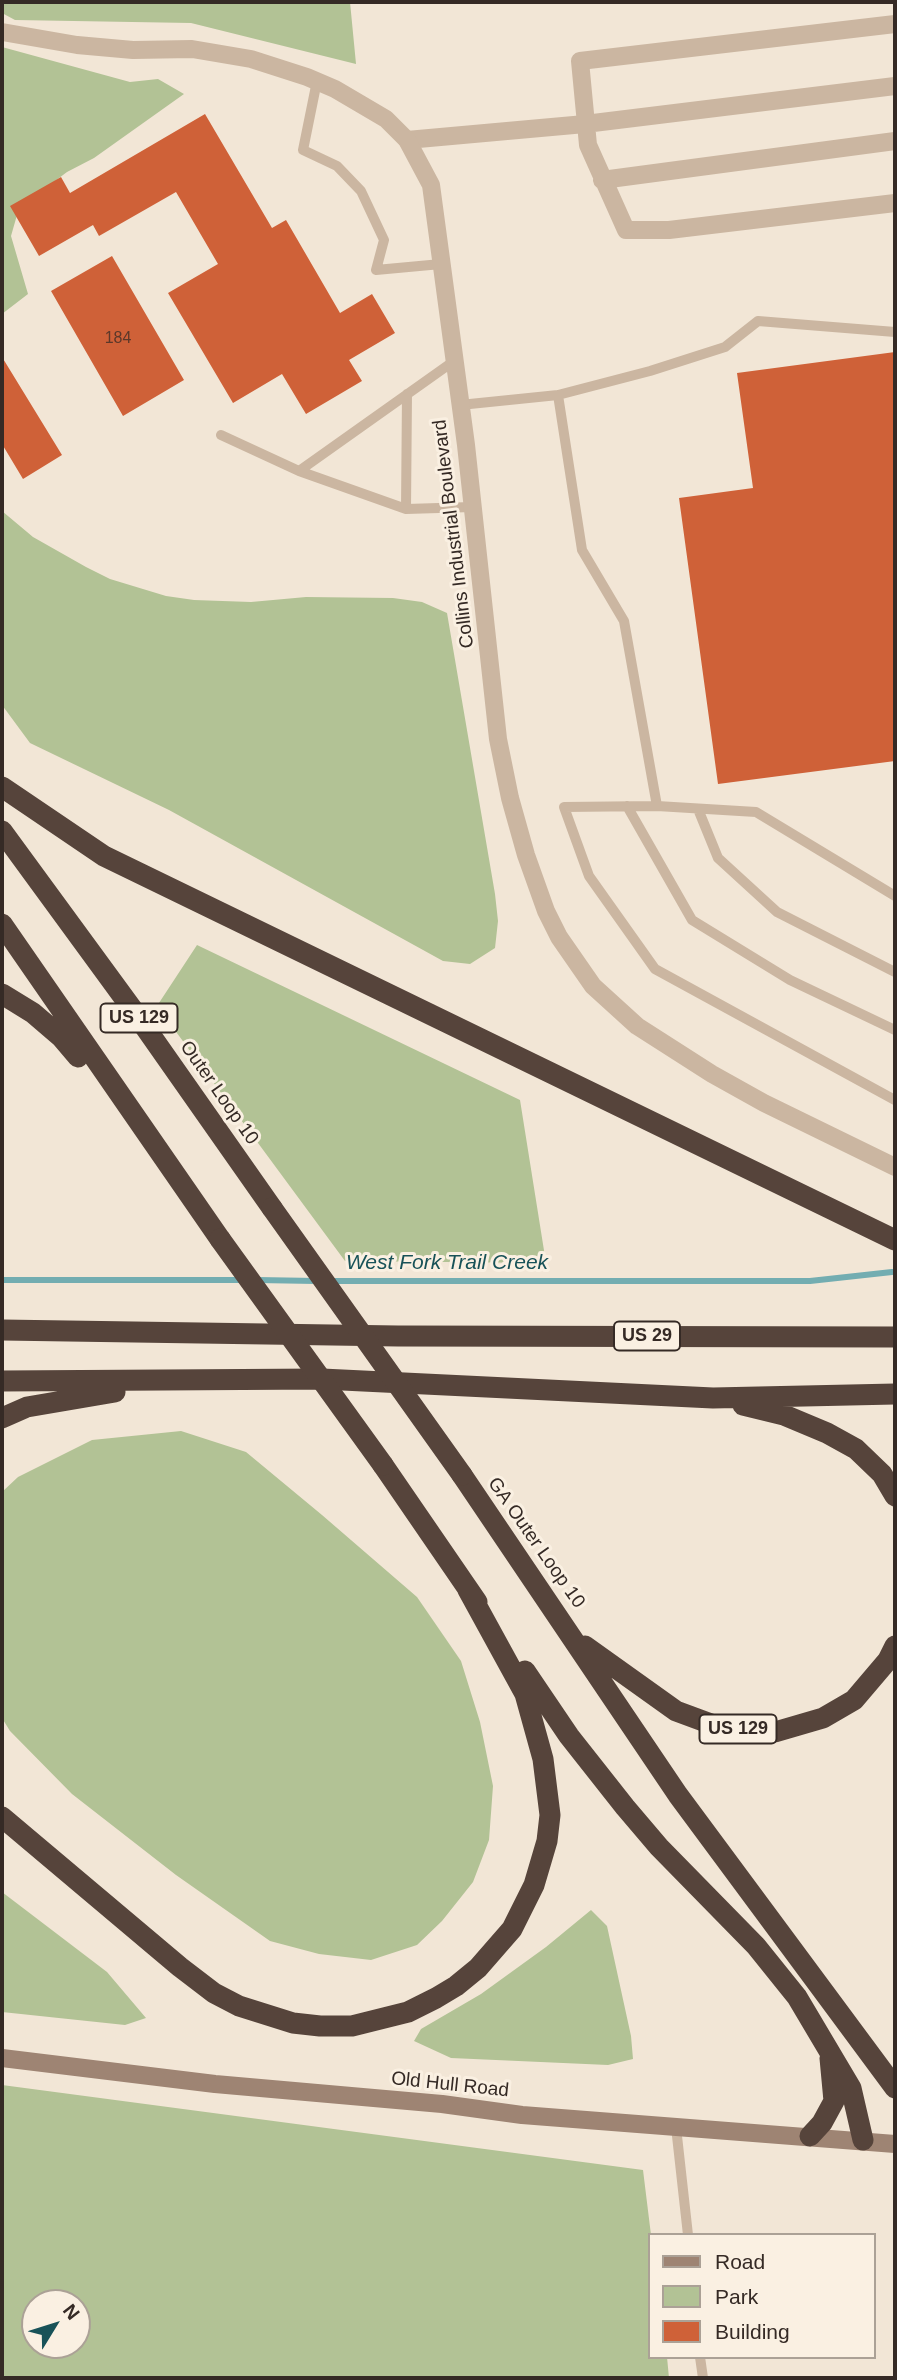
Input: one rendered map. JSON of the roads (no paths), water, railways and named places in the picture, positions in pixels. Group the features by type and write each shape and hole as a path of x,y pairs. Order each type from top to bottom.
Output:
{"highway":[{"path":"2,787 104,856 895,1240"},
{"name":"Outer Loop 10","path":"2,831 134,1010 462,1475"},
{"path":"2,924 160,1156 383,1465 569,1736 659,1847 756,1946 797,1997 851,2088 863,2140"},
{"path":"2,994 33,1013 61,1037 160,1156"},
{"name":"US 29","path":"2,1330 412,1336 895,1337"},
{"path":"2,1381 322,1379 713,1398 895,1394"},
{"path":"2,1418 27,1407 70,1398 193,1381"},
{"path":"713,1398 784,1415 827,1433 856,1450 882,1474 895,1496"},
{"name":"GA Outer Loop 10","path":"462,1475 678,1795 895,2088"},
{"path":"2,1816 180,1967 214,1993 239,2006 293,2023 352,2026 408,2012 427,2003 456,1986 478,1968 505,1938 529,1896 547,1842 549,1806 537,1731 525,1695 468,1590"},
{"name":"US 129","path":"573,1637 676,1712 722,1728 775,1732 823,1718 854,1700 888,1660 895,1646"},
{"path":"810,2136 822,2123 834,2101 829,2049"}],"main road":[{"name":"Old Hull Road","path":"2,2058 215,2084 442,2104 522,2115 895,2144"}],"street":[{"path":"895,24 580,61 588,145 626,230 669,230 895,202"},
{"name":"Collins Industrial Boulevard","path":"2,32 77,46 222,53 279,67 317,82 386,119 407,140 431,185 460,405 498,739 510,798 546,911 575,962 614,1007 661,1043 764,1103 895,1167"},
{"path":"407,140 585,124 895,86"},
{"path":"602,180 895,141"}],"lane":[{"path":"317,82 303,150 337,166 361,191 384,240 376,270 441,264"},
{"path":"460,405 558,395 650,371 725,347 758,321 895,332"},
{"path":"299,471 454,361"},
{"path":"406,509 407,394"},
{"path":"558,395 582,550 624,621 657,806"},
{"path":"221,435 299,471 406,509 472,507"},
{"path":"627,806 692,920 790,980 895,1030"},
{"path":"895,896 756,812 657,806 564,807 589,876 655,969 895,1100"},
{"path":"698,809 718,858 777,912 895,972"},
{"path":"676,2127 688,2233"},
{"path":"700,2359 703,2378"}],"waterway":[{"name":"West Fork Trail Creek","path":"330,1281 810,1281 892,1272"},
{"name":"West Fork Trail Creek","path":"2,1280 243,1280"},
{"name":"West Fork Trail Creek","path":"257,1280 316,1281"}]}
